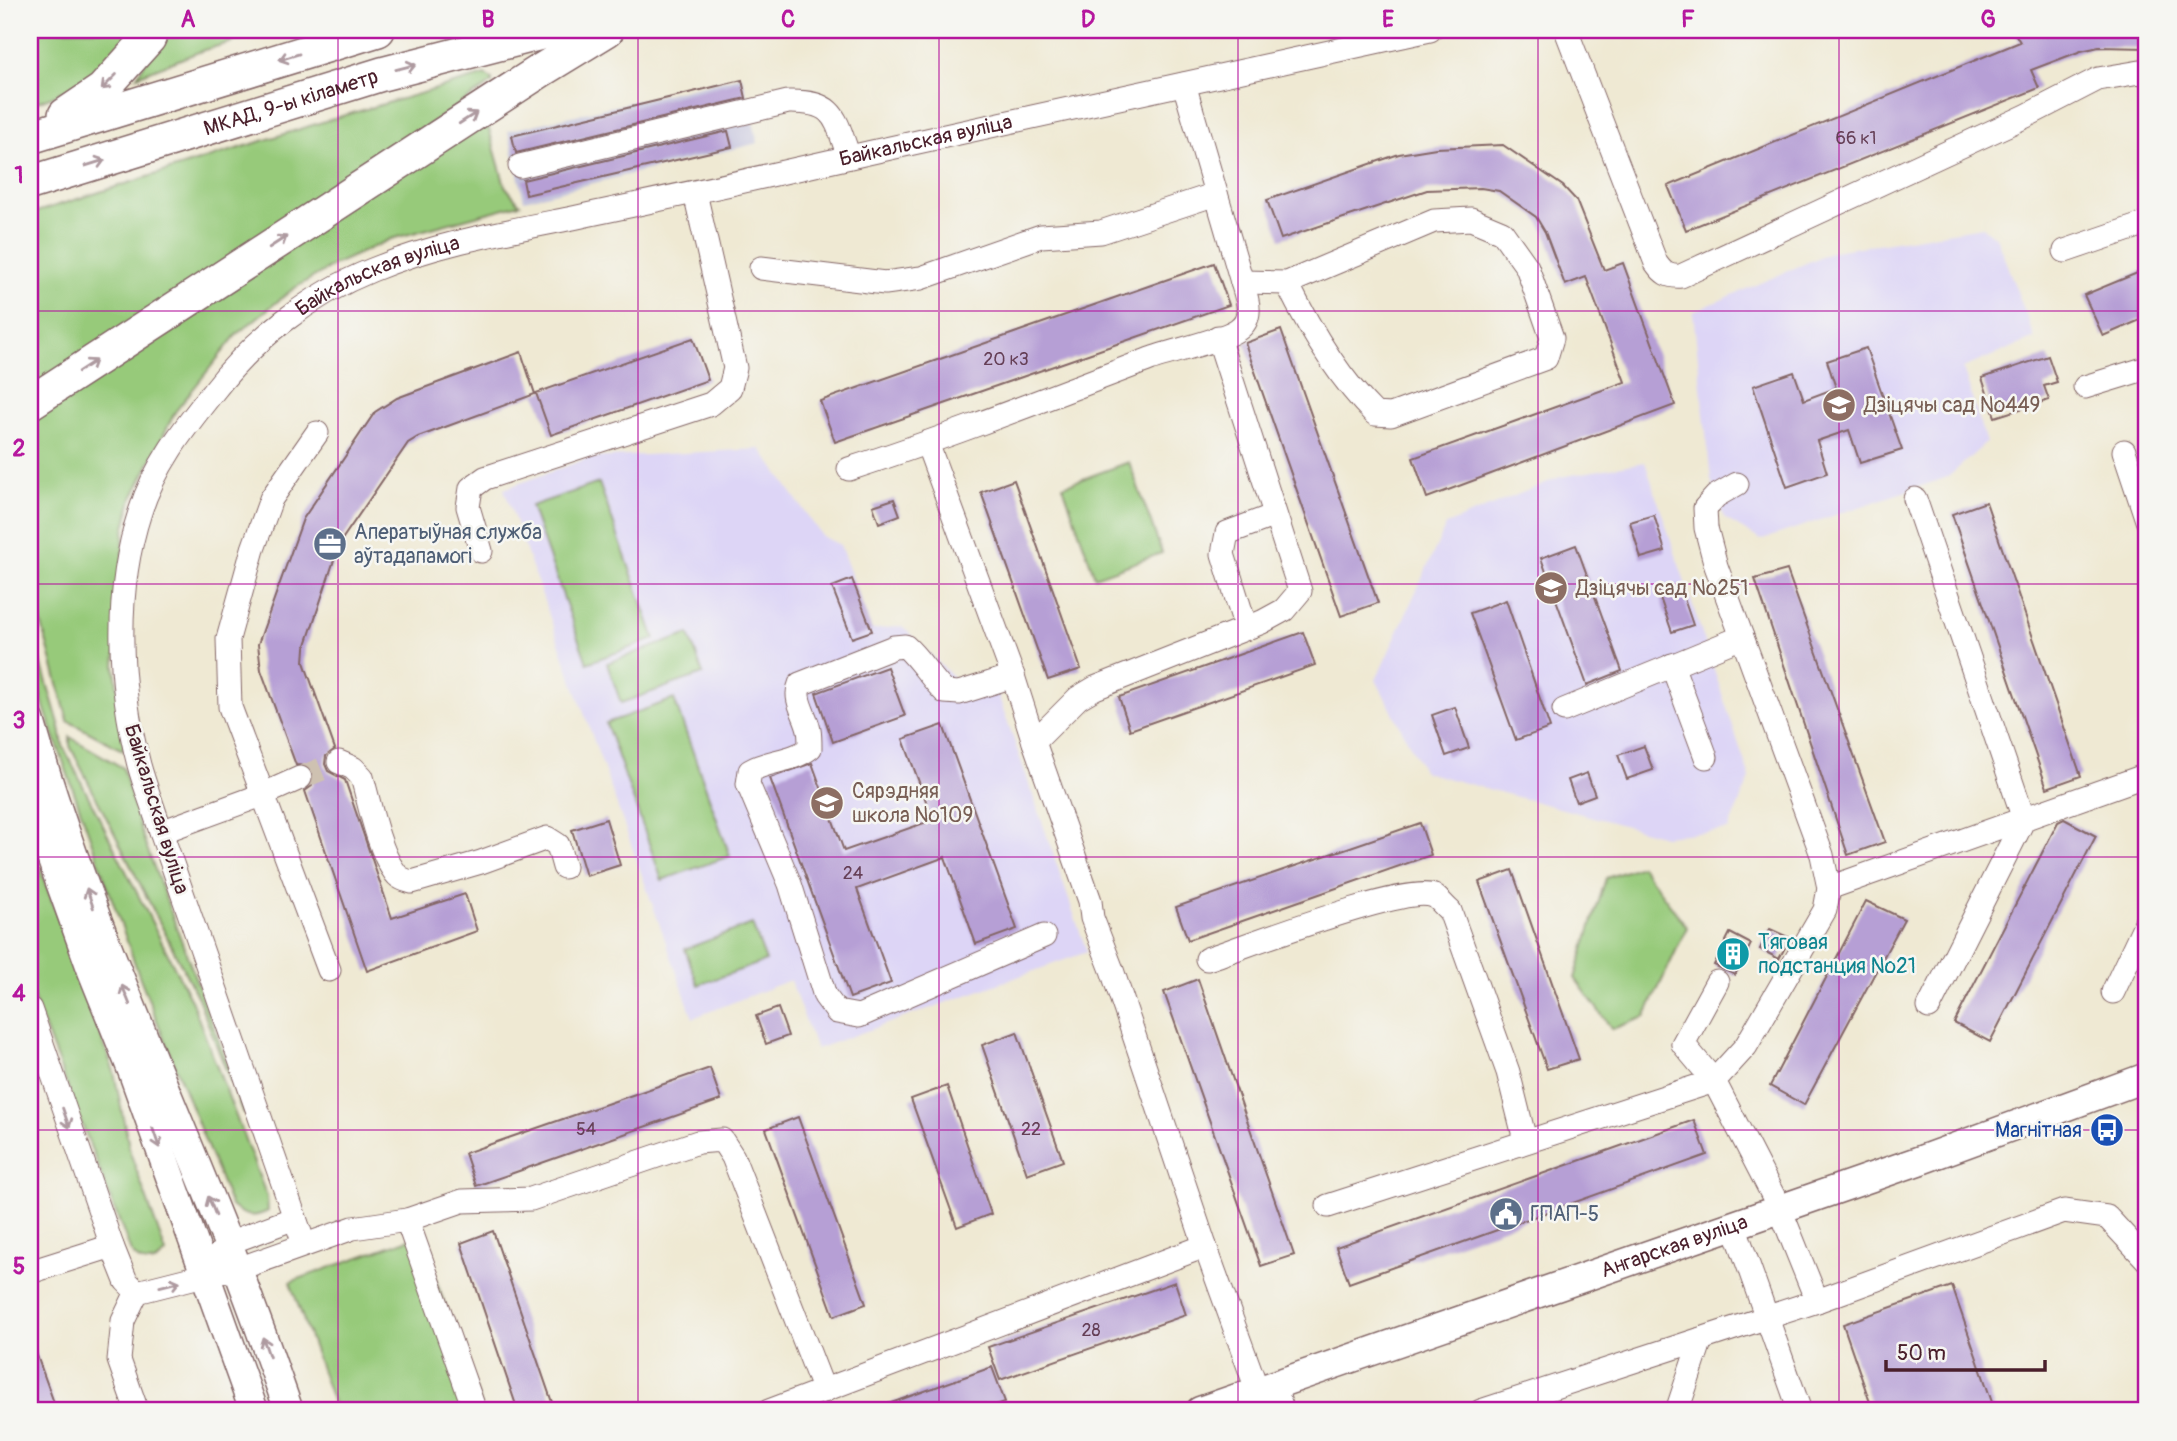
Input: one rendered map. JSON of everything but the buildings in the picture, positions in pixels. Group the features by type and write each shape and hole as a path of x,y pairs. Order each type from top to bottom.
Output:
{"highway":[{"path":"30,136 103,90 149,38 152,30"},
{"name":"МКАД, 9-ы кіламетр","path":"30,136 378,30"},
{"name":"МКАД, 9-ы кіламетр","path":"30,183 382,74 553,30"},
{"path":"30,403 607,30"}],"main road":[{"path":"30,720 36,755 113,962 228,1243 289,1411"},
{"path":"30,799 92,971 133,1073 254,1411"},
{"name":"Ангарская вуліца","path":"1200,1411 1272,1397 1734,1225 2147,1077"}],"street":[{"name":"Байкальская вуліца","path":"304,1244 161,832 140,766 127,708 122,645 128,560 140,509 161,464 192,418 230,370 268,334 317,297 368,271 419,252 1430,30"},
{"path":"1566,30 1656,263 1662,272 1671,277 1681,276 1927,162 2098,79 2140,72 2147,75"},
{"path":"849,469 927,443 1171,351 1237,330 1245,321 1249,309 1184,84"},
{"path":"520,166 788,102 809,101 824,106 836,121 849,157"},
{"path":"481,551 468,507 471,488 485,478 711,404 730,388 735,368 695,192"},
{"path":"761,268 886,283 921,278 1041,236 1101,232 1216,194"},
{"path":"1242,282 1287,283 1434,221 1471,219 1502,232 1527,267 1552,338 1546,358 1391,415 1375,414 1351,386 1301,312 1287,283"},
{"path":"2065,251 2147,223"},
{"path":"1034,742 1078,698 1096,688 1284,610 1300,591 1218,337"},
{"path":"2085,387 2147,368"},
{"path":"317,433 271,499 253,549 228,639 230,707 328,970"},
{"path":"927,443 1013,676 1090,901 1092,918 1205,1246 1272,1397"},
{"path":"2124,451 2147,520"},
{"path":"1328,1206 1714,1081 1746,1046 1825,910 1829,888 1822,855 1742,637 1706,528 1705,508 1716,496 1737,485"},
{"path":"1914,499 2024,819 1929,1007"},
{"path":"1246,628 1223,554 1227,533 1275,515"},
{"path":"1564,710 1742,637"},
{"path":"1013,676 959,692 945,692 930,678 915,655 905,646 894,647 800,684 797,691 808,727 810,748 799,757 763,764 750,771 748,785 790,884 825,996 838,1012 859,1016 1044,936"},
{"path":"1672,665 1706,757"},
{"path":"339,762 362,777 386,856 393,871 402,879 412,882 481,862 547,838 558,845 564,867"},
{"path":"1829,888 2147,775"},
{"path":"161,832 300,778"},
{"path":"1207,959 1331,916 1408,894 1434,896 1450,911 1508,1072 1525,1140"},
{"path":"2113,992 2147,920"},
{"path":"1717,982 1683,1044 1714,1081 1780,1209 1817,1301"},
{"path":"30,1009 111,1246 126,1281 137,1292"},
{"path":"137,1411 119,1360 123,1321 137,1292 238,1269 365,1225 407,1220 462,1201 531,1199 698,1142 722,1140 733,1157 824,1391"},
{"path":"1481,1411 1817,1301 2064,1211 2107,1216 2147,1260"},
{"path":"204,1275 228,1243 295,1218"},
{"path":"407,1220 475,1411"},
{"path":"1734,1225 1800,1411"},
{"path":"30,1272 111,1246"},
{"path":"769,1411 1205,1246"},
{"path":"1677,1411 1701,1339"}],"shaded area":[{"path":"742,76 758,143 524,200 508,131"},
{"name":"Дзіцячы сад №449","path":"1983,227 1997,239 2035,338 1963,368 1986,443 1948,477 1761,540 1724,518 1711,480 1693,312 1834,251"},
{"name":"Сярэдняя школа №109","path":"761,449 822,536 840,545 872,630 902,626 956,680 990,671 1087,952 816,1049 790,980 693,1018 504,489 589,458"},
{"name":"Дзіцячы сад №251","path":"1645,462 1750,778 1728,830 1664,836 1424,772 1376,680 1446,525 1560,477"}],"green space":[{"path":"30,30 133,30 113,57 95,72 63,91 30,104"},
{"path":"165,30 275,30 204,50 137,76"},
{"path":"485,75 492,79 492,83 30,393 30,214 335,118"},
{"path":"485,115 505,186 520,204 391,239 338,263 293,289 237,334 175,412 132,498 124,532 115,666 124,751 68,721 30,581 30,414"},
{"path":"1129,462 1162,553 1095,577 1063,486"},
{"path":"599,483 655,639 587,663 531,506"},
{"path":"30,625 60,727 63,746 192,1002 267,1197 268,1211 258,1215 248,1215 231,1206 140,978 45,710 30,658"},
{"path":"689,634 703,674 621,703 607,663"},
{"path":"674,699 730,856 662,880 606,723"},
{"path":"70,737 123,768 141,832 246,1114 242,1111 198,998 70,746"},
{"path":"30,841 114,1072 130,1152 166,1253 153,1262 144,1262 131,1252 30,989"},
{"path":"1641,866 1687,927 1645,1017 1612,1029 1575,978 1606,878"},
{"path":"752,924 766,961 698,985 685,949"},
{"path":"420,1235 483,1411 336,1411 290,1282"}],"tunnel":[{"path":"300,778 339,762"}],"place":[{"name":"Дзіцячы сад №449","path":"1839,405"},
{"name":"Аператыўная служба аўтадапамогі","path":"330,544"},
{"name":"Дзіцячы сад №251","path":"1551,588"},
{"name":"Сярэдняя школа №109","path":"827,803"},
{"name":"Тяговая подстанция №21","path":"1733,954"},
{"name":"Магнітная","path":"2107,1130"},
{"name":"ГПАП-5","path":"1506,1214"}]}
